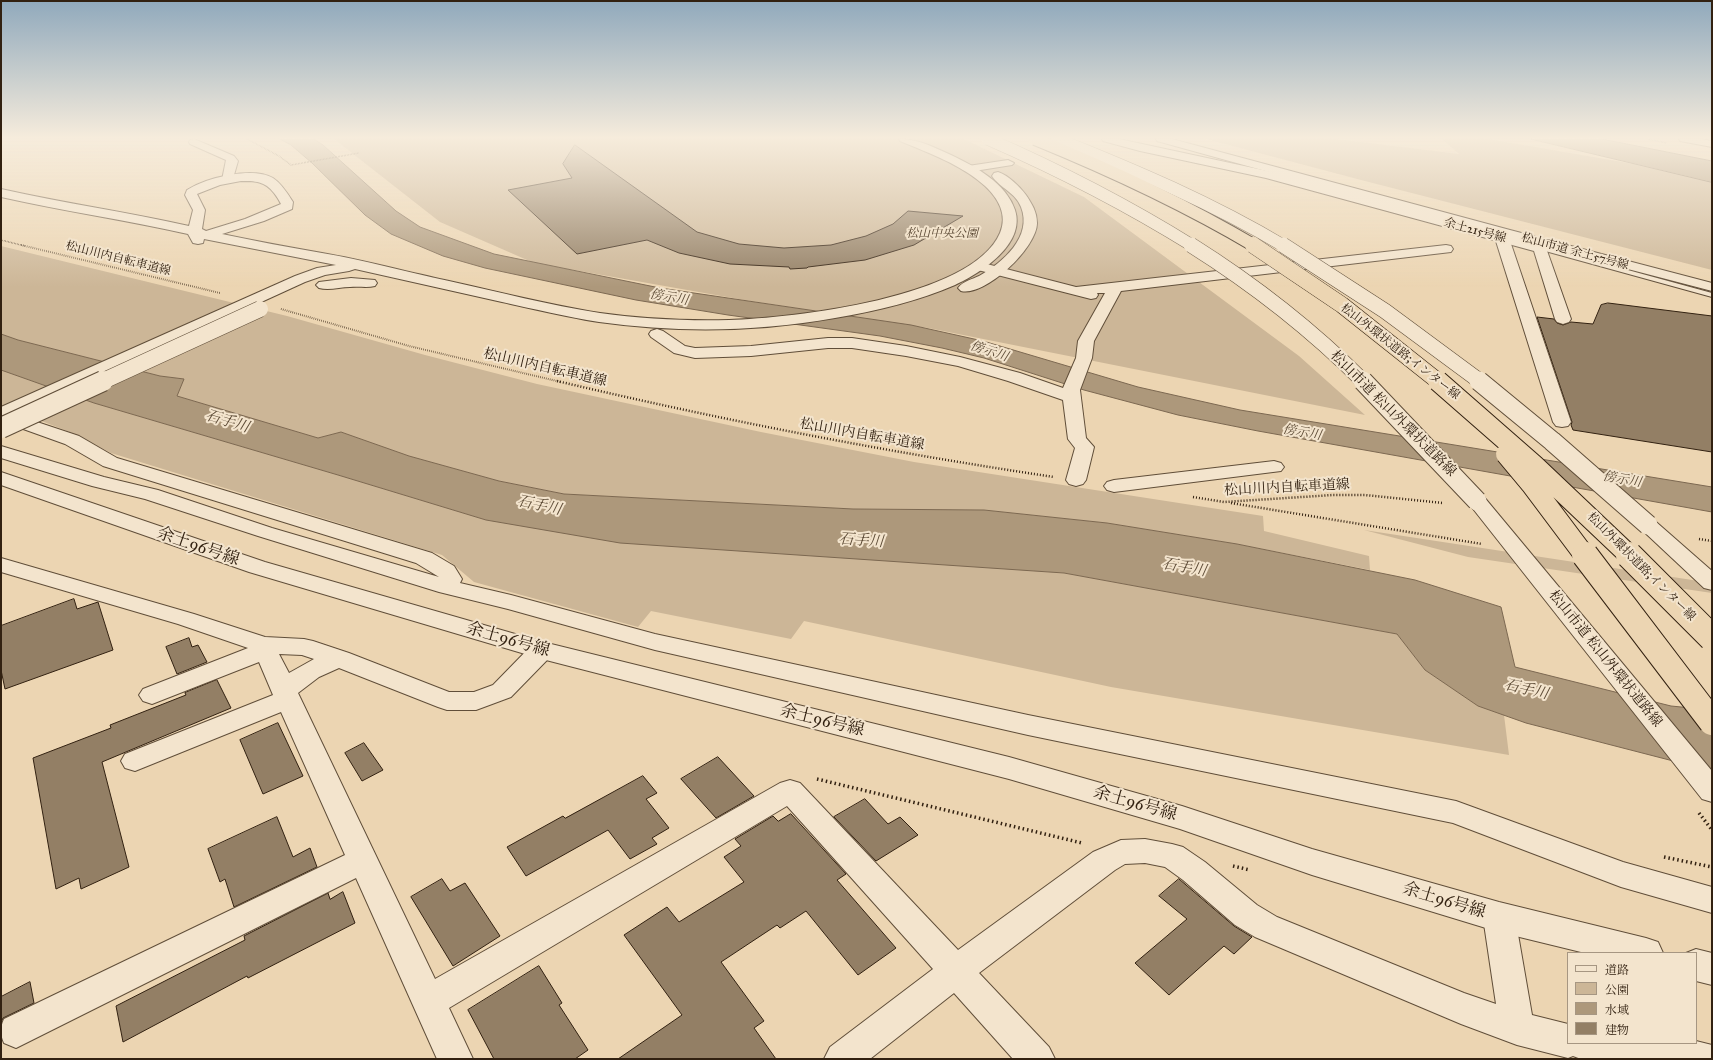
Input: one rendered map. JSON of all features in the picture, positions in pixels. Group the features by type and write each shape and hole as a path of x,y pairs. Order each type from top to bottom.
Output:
{"highway":[{"name":"松山外環状道路;インター線","path":"1150,188 1191,209 1259,249 1380,334 1516,447 1632,556 1712,638"},
{"path":"1461,400 1531,484 1712,722"},
{"path":"1632,556 1712,628"}],"street":[{"path":"196,188 191,193 191,197 199,208 198,235"},
{"path":"60,206 73,212 118,225 178,238 198,235 243,223 287,206 287,202 275,188"},
{"path":"1,414 243,305 299,273 322,257 612,319 682,324 748,323 829,316 888,303 932,289 958,278 979,266 996,251 1007,236 1010,212 1007,202 995,188"},
{"path":"330,271 383,286 452,301 602,329 657,334 725,335 796,330 840,324 910,308 949,295 998,271 1016,254 1027,239 1030,222 1029,212 1025,202 1014,188"},
{"name":"松山市道 松山外環状道路線","path":"1094,188 1184,240 1249,284 1318,339 1391,408 1477,501 1712,791"},
{"path":"1174,188 1215,208 1287,248 1385,311 1464,369 1535,427 1712,583"},
{"name":"余土215号線","path":"1317,188 1503,236"},
{"name":"松山市道 余土57号線","path":"1335,188 1503,236 1712,287"},
{"path":"1,193 60,206 81,208 145,220 198,235 299,273 334,283 383,286"},
{"path":"145,220 178,220 198,214"},
{"path":"243,223 230,232 229,235 235,240 299,273 328,280 330,271"},
{"path":"198,235 235,240"},
{"path":"1503,236 1562,422"},
{"path":"1542,246 1563,319"},
{"path":"979,266 1077,291 1112,293 1446,248"},
{"path":"1,428 260,309 299,273 364,267"},
{"path":"1076,480 1085,447 1077,440 1071,394 1081,366 1086,341 1112,293"},
{"path":"657,334 680,350 696,353 751,351 828,343 852,344 906,351 960,362 1071,394"},
{"path":"1,414 72,440 110,462 424,558 446,571 451,579 448,587"},
{"path":"1,452 99,482 151,494 265,532 448,587 511,602 655,642 1028,725 1456,812 1621,874 1712,900"},
{"path":"1114,486 1274,467"},
{"name":"余土96号線","path":"1,478 257,567 542,650 1010,768 1182,818 1312,862 1499,917 1642,952"},
{"path":"7,571 186,619 265,648 455,1059"},
{"path":"152,695 265,648 304,647 340,659 447,701 476,701 502,691 542,650"},
{"path":"136,761 287,695 295,680 308,671 323,664 340,659"},
{"path":"429,1001 790,791 1038,1059"},
{"path":"842,1059 956,971 1104,861 1121,852 1145,851 1172,856 1194,871 1246,915 1266,927 1461,1008 1517,1028 1567,1041"},
{"path":"16,1031 364,860"},
{"path":"1499,917 1517,1028"},
{"path":"1697,965 1712,969"},
{"path":"1592,1044 1704,1059"}],"lane":[{"path":"1542,246 1712,295"}],"path":[{"name":"松山川内自転車道線","path":"1,240 224,294"},
{"name":"松山川内自転車道線","path":"287,310 408,346 649,402 868,447 1076,480"},
{"name":"松山川内自転車道線","path":"1193,497 1224,502 1333,495 1365,495 1443,503"},
{"path":"1224,502 1474,542"},
{"path":"1698,539 1712,541"},
{"path":"790,791 813,778 1121,852"}],"green space":[{"name":"松山中央公園","path":"397,188 1066,188 1084,197 1299,356 1365,415 928,328 744,300 534,263 440,222"},
{"path":"1394,188 1712,188 1712,270"},
{"path":"1,246 287,316 425,355 537,384 761,432 914,462 1263,516 1264,531 1369,556 1370,570 1237,544 1107,523 984,510 853,509 564,494 499,481 409,456 341,432 318,438 177,396 183,379 160,376 18,340 1,334"},
{"path":"1,370 94,403 486,520 1064,573 1397,634 1425,670 1478,706 1504,715 1509,755 1111,687 804,621 791,639 651,611 638,627 474,582 442,555 111,453 77,435 1,405"},
{"path":"1364,530 1712,583 1712,593 1468,557"}],"water":[{"name":"傍示川","path":"338,188 371,188 396,211 420,227 494,254 660,288 911,325 983,341 1138,387 1240,410 1712,487 1712,512 1258,431 1178,415 1084,390 984,358 942,348 880,336 728,315 636,300 485,268 443,256 391,234 365,215"},
{"name":"石手川","path":"1,334 18,340 160,376 184,379 177,396 318,438 341,432 409,456 499,481 564,494 853,509 984,510 1107,523 1237,544 1415,580 1501,607 1515,667 1671,706 1712,710 1712,771 1526,723 1478,706 1425,670 1397,634 1064,573 620,543 486,520 94,403 1,370"}],"building":[{"path":"516,188 636,188 697,232 739,244 784,248 831,245 866,236 893,224 908,211 963,216 914,245 865,260 790,269 789,267 730,264 679,253 647,240 577,254 508,190"},
{"path":"1608,303 1712,316 1712,452 1573,430 1571,425 1572,422 1537,317 1554,319 1557,323 1563,325 1571,322 1593,324 1601,305"},
{"path":"74,599 77,609 98,602 113,650 5,689 1,670 1,626"},
{"path":"189,638 192,647 198,645 207,662 177,674 166,647"},
{"path":"217,680 231,708 102,762 129,867 81,889 79,878 56,889 33,758 111,728 110,725 186,695 185,693"},
{"path":"278,723 303,776 263,794 240,740"},
{"path":"364,743 383,770 362,781 345,753"},
{"path":"718,757 754,796 716,818 681,779"},
{"path":"643,776 657,793 646,799 669,828 652,838 657,844 630,859 608,830 526,876 507,847 563,816 565,818"},
{"path":"865,799 888,824 900,817 918,835 876,861 834,817"},
{"path":"791,814 846,874 837,880 896,948 858,975 806,911 780,928 777,925 721,962 764,1021 754,1028 776,1059 618,1059 682,1015 624,935 667,907 679,922 744,882 724,857 741,846 735,839 773,816 778,821"},
{"path":"277,817 293,857 310,848 317,867 234,907 225,879 220,882 208,849"},
{"path":"442,879 450,891 465,883 500,936 453,966 411,897"},
{"path":"1179,879 1234,926 1252,937 1234,954 1224,946 1169,995 1135,963 1187,919 1159,896"},
{"path":"343,892 355,923 248,978 247,976 123,1042 116,1006 245,940 244,936 328,893 330,899"},
{"path":"539,966 562,1003 559,1005 588,1050 575,1059 494,1059 468,1010"},
{"path":"30,982 34,1003 3,1018 1,1023 1,997"}]}
